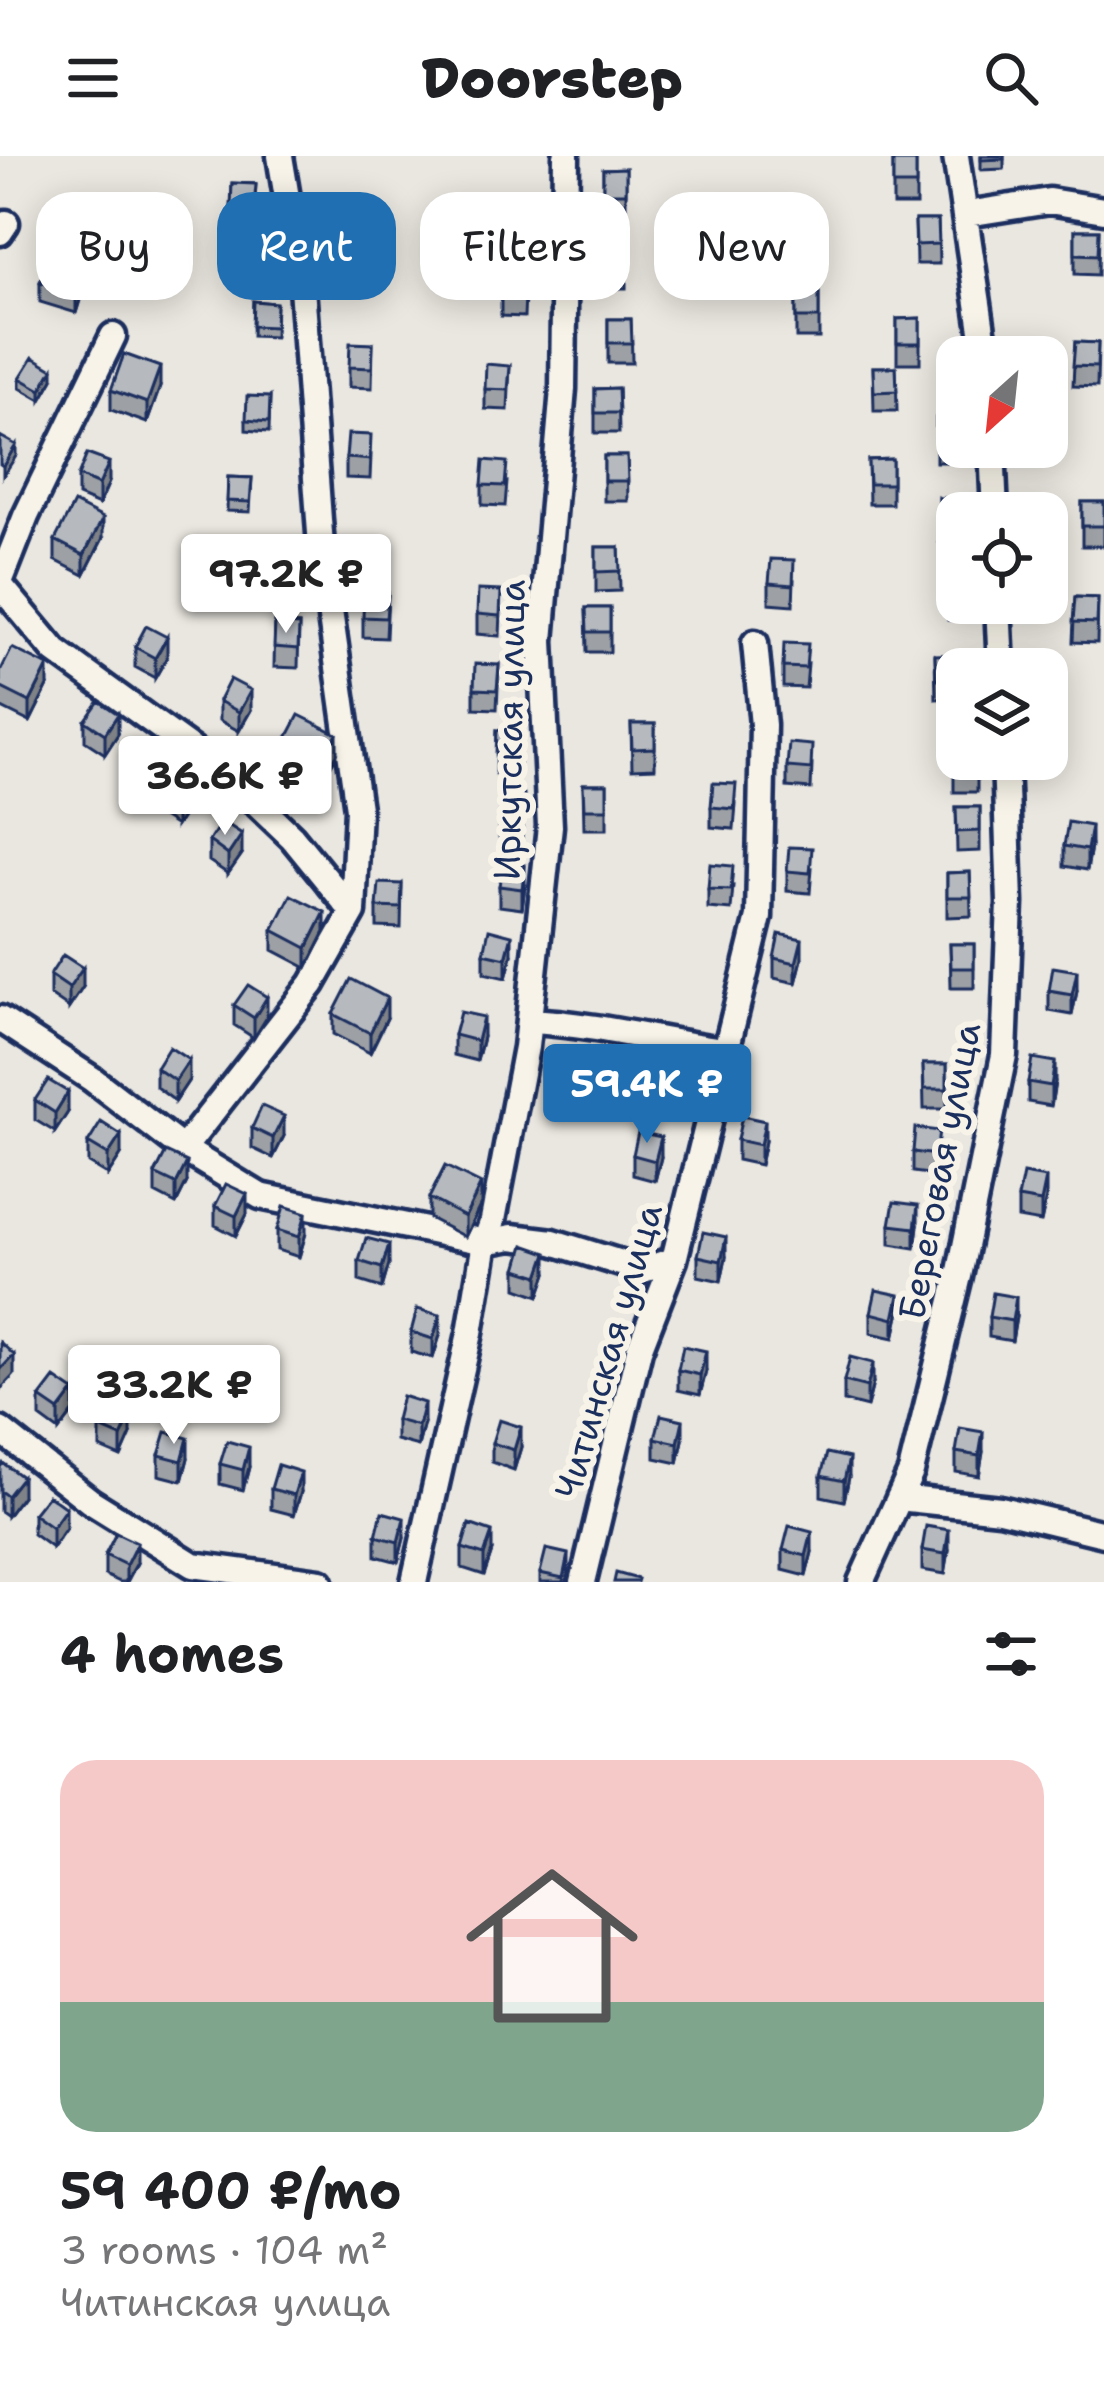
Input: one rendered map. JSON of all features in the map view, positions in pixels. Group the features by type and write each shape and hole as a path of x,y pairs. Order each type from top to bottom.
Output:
{"street":[{"path":"183,1150 312,984 353,912 358,809 321,547 302,287 280,156"},
{"name":"Иркутская улица","path":"414,1582 470,1333 485,1242 494,1220 529,1021 550,826 541,640 563,388 566,156"},
{"path":"956,156 983,336"},
{"path":"967,214 1048,200 1104,210"},
{"path":"112,336 26,516 0,584 55,651 228,776 292,837 353,912"},
{"name":"Читинская улица","path":"583,1582 639,1350 674,1260 759,917 763,725 755,643"},
{"name":"Береговая улица","path":"861,1582 911,1472 959,1276 1004,1055 1010,903 1006,780"},
{"path":"0,1019 92,1079 183,1150 260,1196 485,1242 512,1237 553,1242 643,1270 674,1260"},
{"path":"529,1021 569,1023 650,1041 729,1051"},
{"path":"0,1430 90,1501 193,1564 320,1582"},
{"path":"899,1498 1000,1509 1104,1534"}],"building":[{"path":"893,161 916,161 916,185 893,185"},
{"path":"626,168 626,192 603,192 603,169"},
{"path":"232,183 256,184 255,192 232,192"},
{"path":"915,220 938,220 939,244 916,245"},
{"path":"1075,230 1099,230 1098,255 1075,254"},
{"path":"796,300 819,300 819,318 796,318"},
{"path":"253,301 276,303 275,327 252,326"},
{"path":"920,318 920,343 897,343 897,319"},
{"path":"608,319 631,319 632,343 608,343"},
{"path":"1075,342 1098,343 1097,367 1073,366"},
{"path":"350,343 373,344 372,368 349,367"},
{"path":"124,354 160,367 147,403 111,390"},
{"path":"33,357 53,369 41,390 20,378"},
{"path":"486,364 510,366 508,390 485,389"},
{"path":"873,367 896,367 897,391 874,392"},
{"path":"618,388 619,413 595,413 595,389"},
{"path":"247,396 270,397 269,422 246,420"},
{"path":"348,434 371,435 370,460 346,458"},
{"path":"0,436 16,445 3,466 0,464"},
{"path":"87,454 109,462 99,485 78,476"},
{"path":"604,456 627,456 628,481 604,481"},
{"path":"892,459 892,484 869,484 868,460"},
{"path":"484,460 507,462 505,486 482,485"},
{"path":"228,477 252,478 250,502 227,501"},
{"path":"1082,502 1104,502 1104,526 1082,526"},
{"path":"74,503 103,518 84,555 55,540"},
{"path":"596,547 619,547 620,571 596,572"},
{"path":"245,553 268,554 267,578 244,577"},
{"path":"771,559 794,560 793,585 769,583"},
{"path":"478,590 501,591 500,616 477,614"},
{"path":"364,593 388,594 386,618 363,617"},
{"path":"1075,597 1098,598 1097,623 1073,622"},
{"path":"586,608 610,608 610,632 587,632"},
{"path":"275,623 299,625 298,649 274,647"},
{"path":"146,626 167,637 155,658 135,647"},
{"path":"784,643 808,644 806,668 783,667"},
{"path":"12,648 48,666 30,702 0,687 0,672"},
{"path":"475,664 499,665 497,690 474,689"},
{"path":"230,679 251,690 239,712 219,701"},
{"path":"99,701 118,714 105,734 85,721"},
{"path":"299,715 337,734 317,773 279,753"},
{"path":"631,724 655,724 655,748 632,749"},
{"path":"497,730 520,732 519,756 496,754"},
{"path":"789,743 812,745 811,769 787,767"},
{"path":"170,773 189,786 176,806 156,793"},
{"path":"713,783 736,784 734,809 711,807"},
{"path":"583,784 607,784 607,809 584,809"},
{"path":"500,792 524,794 522,818 499,817"},
{"path":"956,807 980,807 980,831 957,832"},
{"path":"222,821 242,834 228,855 209,841"},
{"path":"1068,822 1091,826 1087,850 1064,846"},
{"path":"789,847 812,848 810,873 787,871"},
{"path":"503,862 525,865 522,889 499,886"},
{"path":"710,864 733,866 731,890 708,889"},
{"path":"970,872 971,897 947,897 947,873"},
{"path":"379,883 402,884 401,908 377,907"},
{"path":"291,895 325,912 307,948 273,930"},
{"path":"489,929 512,935 506,958 484,953"},
{"path":"779,934 802,939 796,963 774,958"},
{"path":"950,944 974,944 974,968 951,968"},
{"path":"63,955 83,968 69,988 50,975"},
{"path":"1053,967 1077,971 1072,995 1049,991"},
{"path":"351,979 387,998 370,1033 333,1014"},
{"path":"248,985 267,997 254,1018 234,1005"},
{"path":"460,1012 483,1017 477,1041 454,1035"},
{"path":"169,1047 189,1060 175,1081 156,1068"},
{"path":"1032,1058 1055,1062 1051,1086 1028,1082"},
{"path":"567,1063 590,1067 586,1090 563,1087"},
{"path":"923,1064 947,1064 947,1089 924,1089"},
{"path":"48,1080 68,1092 55,1113 35,1100"},
{"path":"262,1106 284,1116 273,1138 252,1128"},
{"path":"742,1116 765,1121 760,1145 737,1140"},
{"path":"101,1122 121,1135 108,1155 88,1143"},
{"path":"915,1128 939,1131 936,1155 913,1152"},
{"path":"638,1132 661,1137 655,1161 633,1155"},
{"path":"166,1152 187,1162 176,1184 155,1174"},
{"path":"445,1166 481,1184 465,1217 429,1198"},
{"path":"1023,1174 1046,1178 1041,1202 1018,1198"},
{"path":"226,1184 247,1194 236,1216 215,1206"},
{"path":"894,1202 918,1205 915,1228 890,1225"},
{"path":"284,1206 306,1213 299,1237 277,1230"},
{"path":"703,1232 726,1237 721,1261 698,1256"},
{"path":"366,1238 389,1244 382,1268 359,1261"},
{"path":"524,1245 547,1253 539,1276 517,1269"},
{"path":"876,1290 899,1295 894,1319 871,1313"},
{"path":"993,1293 1016,1297 1012,1321 989,1317"},
{"path":"417,1309 440,1315 433,1339 411,1332"},
{"path":"0,1342 14,1355 0,1370"},
{"path":"683,1346 706,1351 700,1375 678,1370"},
{"path":"850,1357 873,1363 867,1387 844,1381"},
{"path":"55,1378 74,1391 59,1411 40,1398"},
{"path":"402,1396 424,1403 418,1426 396,1420"},
{"path":"109,1405 131,1415 121,1437 100,1428"},
{"path":"661,1415 683,1420 678,1443 655,1438"},
{"path":"499,1420 521,1427 514,1450 492,1443"},
{"path":"960,1428 983,1432 979,1456 956,1452"},
{"path":"166,1432 188,1438 182,1461 159,1455"},
{"path":"227,1441 249,1447 243,1470 220,1464"},
{"path":"827,1453 849,1458 844,1481 821,1476"},
{"path":"3,1463 22,1477 7,1496 0,1491"},
{"path":"278,1465 301,1472 294,1495 271,1489"},
{"path":"48,1495 66,1508 52,1528 33,1514"},
{"path":"382,1512 404,1518 398,1542 376,1536"},
{"path":"469,1524 492,1532 484,1555 462,1548"},
{"path":"789,1526 812,1532 806,1556 783,1550"},
{"path":"926,1526 949,1530 945,1554 922,1550"},
{"path":"116,1533 137,1543 126,1565 105,1555"},
{"path":"546,1549 568,1554 563,1578 540,1573"},
{"path":"616,1573 638,1579 637,1582 614,1582"}]}
